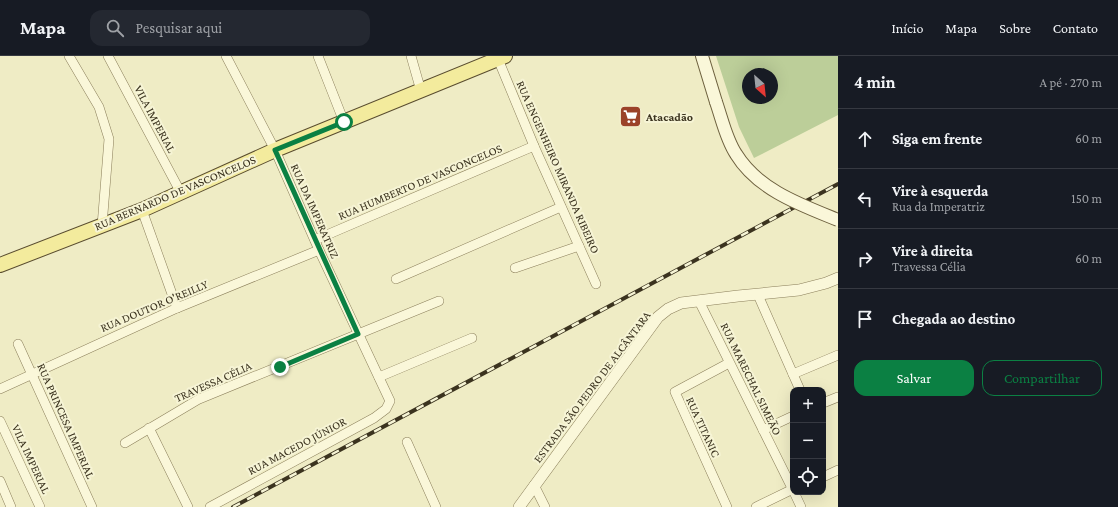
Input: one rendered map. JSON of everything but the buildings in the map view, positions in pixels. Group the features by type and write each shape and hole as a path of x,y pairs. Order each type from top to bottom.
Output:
{"main road":[{"path":"702,56 716,102 735,154 754,177 774,191 838,220"},
{"name":"RUA BERNARDO DE VASCONCELOS","path":"0,265 142,210 275,150 501,57"}],"street":[{"path":"69,56 100,107 108,139 102,226"},
{"name":"VILA IMPERIAL","path":"108,56 181,193"},
{"name":"RUA DA IMPERATRIZ","path":"226,56 275,150 319,250 390,401"},
{"path":"318,56 344,122"},
{"path":"411,56 421,91"},
{"name":"RUA ENGENHEIRO MIRANDA RIBEIRO","path":"501,57 534,146 596,284"},
{"name":"RUA HUMBERTO DE VASCONCELOS","path":"315,240 534,146"},
{"path":"396,279 561,207"},
{"path":"142,210 177,308"},
{"path":"516,268 579,246"},
{"name":"RUA DOUTOR O'REILLY","path":"0,389 32,373 177,308 319,250"},
{"name":"ESTRADA SÃO PEDRO DE ALCÂNTARA","path":"519,507 658,317 668,309 681,303 811,288 838,278"},
{"path":"758,294 799,387"},
{"path":"358,334 439,301"},
{"name":"RUA MARECHAL SIMEÃO","path":"699,301 790,484"},
{"name":"TRAVESSA CÉLIA","path":"125,443 199,399 358,334"},
{"path":"379,377 472,338"},
{"name":"RUA PRINCESA IMPERIAL","path":"18,344 92,507"},
{"path":"793,374 838,355"},
{"name":"RUA TITANIC","path":"727,507 675,392 730,363"},
{"path":"826,402 838,397"},
{"name":"RUA MACEDO JÚNIOR","path":"210,507 374,418 386,409 390,401"},
{"path":"763,430 790,417"},
{"name":"VILA IMPERIAL","path":"0,421 40,507"},
{"path":"149,428 188,507"},
{"path":"408,442 436,507"},
{"path":"826,476 838,470"},
{"path":"0,481 11,507"},
{"path":"534,485 545,507"},
{"path":"756,507 790,491"},
{"name":"RUA MARECHAL SIMEÃO","path":"796,495 802,507"}],"green space":[{"path":"716,56 838,56 838,115 754,158 739,127"}],"railway":[{"path":"233,507 838,184"}],"place":[{"name":"Atacadão","path":"630,117"}],"route":[{"path":"280,367 358,334 275,150 344,122"}]}
